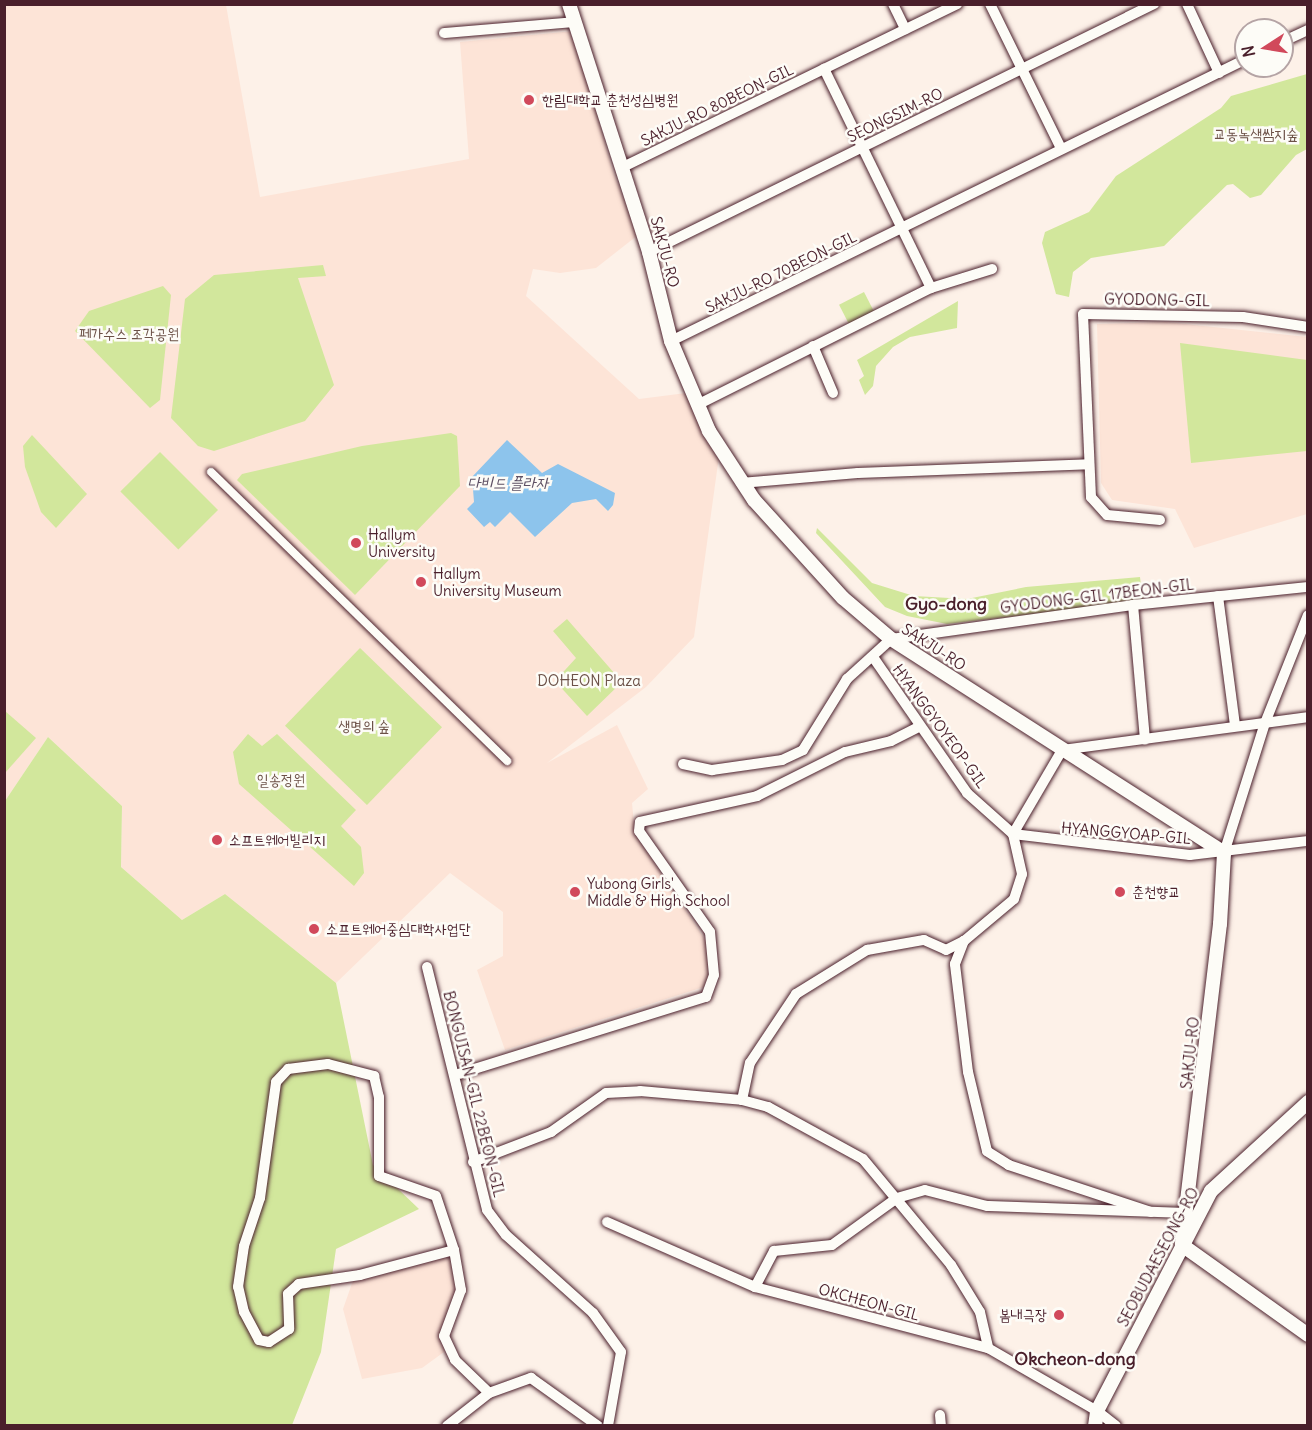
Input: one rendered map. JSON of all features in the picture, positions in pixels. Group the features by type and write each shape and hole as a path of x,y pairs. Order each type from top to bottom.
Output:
{"street":[{"name":"SAKJU-RO","path":"569,4 649,252 671,341 709,431 741,483 843,598 891,639 1224,853 1220,924 1188,1213 1182,1245"},
{"path":"893,4 905,29"},
{"name":"SAKJU-RO 80BEON-GIL","path":"622,167 957,4"},
{"path":"990,4 1061,148"},
{"name":"SEONGSIM-RO","path":"649,252 1154,4"},
{"path":"1187,4 1219,73"},
{"path":"444,33 575,22"},
{"path":"1294,36 1308,30"},
{"name":"SAKJU-RO 70BEON-GIL","path":"671,341 904,230 1061,148 1234,65"},
{"path":"824,69 931,288"},
{"path":"699,404 931,288 992,269"},
{"name":"GYODONG-GIL","path":"1160,520 1107,515 1100,510 1091,497 1083,314 1243,317 1308,327"},
{"path":"813,346 833,393"},
{"path":"741,483 1089,464"},
{"path":"212,472 507,761"},
{"name":"GYODONG-GIL 17BEON-GIL","path":"891,639 1133,605 1308,586"},
{"path":"1218,596 1235,725"},
{"path":"1133,605 1145,739"},
{"path":"1224,853 1264,723 1308,615"},
{"path":"683,764 712,770 782,760 803,750 847,680 891,639"},
{"name":"HYANGGYOYEOP-GIL","path":"873,657 919,728 967,793 1013,834"},
{"path":"742,1100 750,1064 796,994 867,950 924,939 946,950 964,941 1014,899 1022,874 1013,834 1062,750 1308,717"},
{"path":"455,1075 706,997 714,975 710,932 639,831 639,822 757,796 846,752 891,741 919,728"},
{"name":"HYANGGYOAP-GIL","path":"1013,834 1190,855 1224,853 1308,841"},
{"path":"964,941 955,964 968,1072 987,1151 1009,1165 1151,1212"},
{"name":"BONGUISAN-GIL 22BEON-GIL","path":"428,967 455,1075 473,1162 487,1209 506,1235 593,1313 621,1352 608,1425"},
{"path":"454,1250 360,1275 299,1284 288,1294 289,1329 269,1342 259,1340 244,1312 238,1287 244,1246 261,1198 276,1082 288,1069 327,1064 374,1076 379,1097 379,1176 436,1196 454,1250 461,1290 444,1336 455,1360 489,1393"},
{"path":"473,1162 551,1132 606,1093 640,1091 742,1100 768,1107 863,1159 951,1265 980,1312 988,1348"},
{"name":"SEOBUDAESEONG-RO","path":"1095,1425 1097,1411 1210,1191 1308,1102"},
{"path":"755,1287 774,1251 832,1245 897,1198 925,1190 987,1206 1188,1213"},
{"name":"OKCHEON-GIL","path":"607,1222 755,1287 988,1348 1097,1411 1116,1425"},
{"path":"1182,1245 1308,1335"},
{"path":"448,1425 489,1393 531,1378 598,1425"}],"shaded area":[{"name":"Hallym University","path":"5,5 226,5 260,197 469,159 460,42 574,31 612,169 638,235 596,268 560,273 533,269 526,296 639,399 694,392 720,449 694,637 646,687 547,763 617,725 648,789 632,803 635,834 706,941 710,985 505,1050 477,970 503,956 503,912 450,873 336,983 225,894 182,920 121,867 122,806 48,737 5,801"},
{"path":"1166,322 1307,337 1307,514 1194,548 1175,509 1112,500 1101,483 1097,324"},
{"path":"454,1250 461,1290 444,1336 444,1352 422,1368 362,1379 343,1309 356,1272"}],"green space":[{"name":"교동녹색쌈지숲","path":"1307,74 1307,149 1296,155 1261,195 1250,198 1233,184 1227,185 1164,246 1091,258 1073,272 1069,297 1056,294 1042,243 1045,232 1089,212 1116,176 1221,108 1231,96"},
{"path":"323,265 326,276 298,278 334,385 305,421 214,451 198,446 171,418 185,299 214,275"},
{"name":"페가수스 조각공원","path":"163,286 171,295 160,400 150,408 75,331 89,311"},
{"path":"864,292 874,312 849,324 839,305"},
{"path":"958,301 957,328 910,337 893,347 876,366 873,386 865,395 859,380 864,376 857,360"},
{"path":"1180,343 1307,360 1307,451 1191,463"},
{"path":"451,433 457,436 460,486 355,595 237,480 242,474 362,446"},
{"path":"32,435 87,494 56,528 41,512 25,467 23,446"},
{"path":"160,452 218,510 178,550 120,492"},
{"path":"817,528 872,583 914,596 967,599 1026,587 1140,577 1143,601 947,624 907,616 885,607 816,533"},
{"name":"DOHEON Plaza","path":"567,619 622,682 587,716 555,681 576,658 553,631"},
{"name":"생명의 숲","path":"360,648 442,727 367,805 285,726"},
{"path":"5,711 36,738 5,773"},
{"name":"일송정원","path":"248,734 262,746 277,734 356,810 341,826 361,847 364,873 354,886 239,784 233,752"},
{"path":"48,737 122,806 121,867 182,920 225,894 336,983 373,1165 419,1209 336,1249 321,1352 292,1425 5,1426 5,801"}],"water":[{"name":"다비드 플라자","path":"507,440 542,473 558,464 615,493 613,505 608,511 596,499 572,503 535,537 510,512 495,527 490,522 484,527 467,509 474,502 472,477"}],"place":[{"name":"한림대학교 춘천성심병원","path":"529,100"},
{"name":"Hallym University","path":"356,543"},
{"name":"Hallym University Museum","path":"421,582"},
{"name":"소프트웨어빌리지","path":"217,840"},
{"name":"Yubong Girls' Middle & High School","path":"575,892"},
{"name":"춘천향교","path":"1120,892"},
{"name":"소프트웨어중심대학사업단","path":"314,929"},
{"name":"봄내극장","path":"1059,1315"}],"district":[{"name":"Gyo-dong","path":"946,604"},
{"name":"Okcheon-dong","path":"1075,1359"}]}
